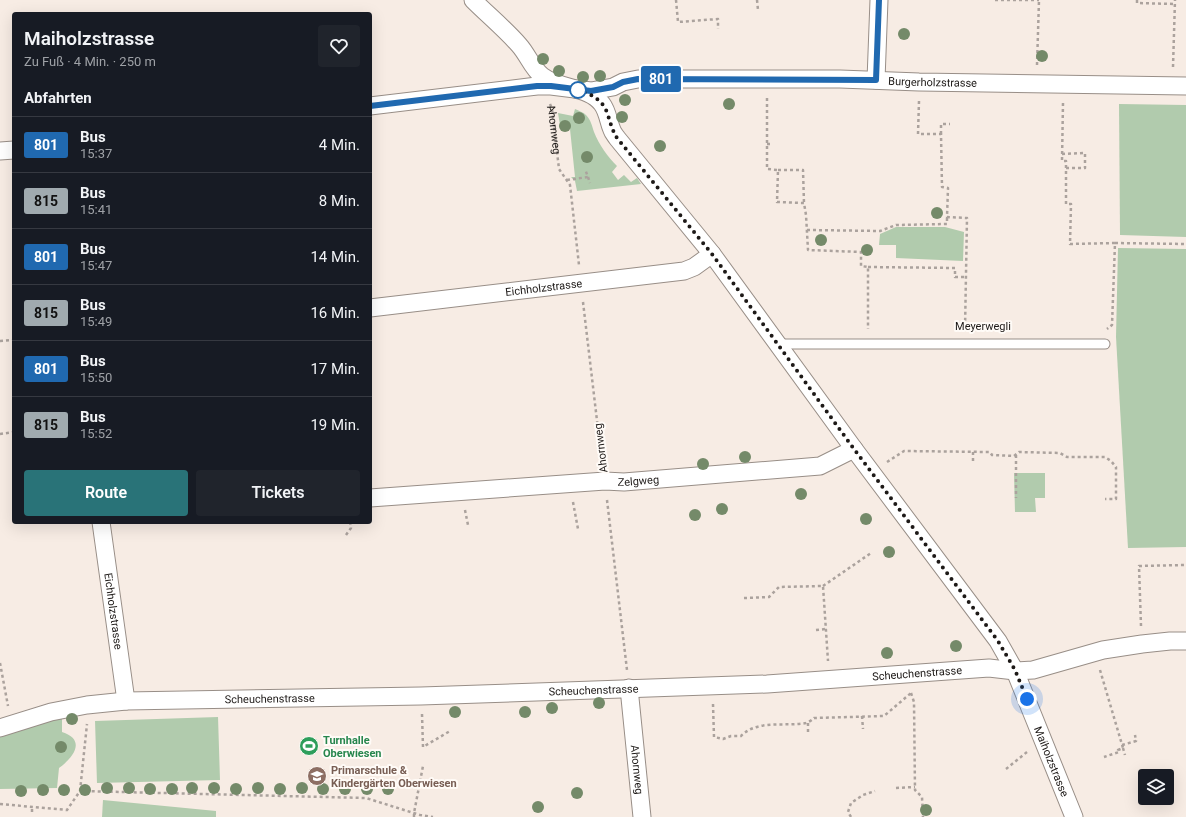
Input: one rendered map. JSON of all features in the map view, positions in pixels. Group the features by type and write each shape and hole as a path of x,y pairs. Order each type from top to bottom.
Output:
{"street":[{"name":"Maiholzstrasse","path":"473,0 520,46 532,66 542,76 553,83 579,90 593,96 602,103 606,110 612,130 617,138 712,254 854,449 998,641 1015,670 1074,817"},
{"path":"876,80 879,0"},
{"name":"Burgerholzstrasse","path":"372,106 537,86 551,86 591,91 613,87 623,82 638,79 876,80 1186,86"},
{"path":"0,151 12,150"},
{"name":"Eichholzstrasse","path":"372,308 684,270 694,267 712,254"},
{"name":"Zelgweg","path":"372,498 605,481 624,482 820,466 854,449"},
{"name":"Eichholzstrasse","path":"101,524 126,701"},
{"name":"Scheuchenstrasse","path":"5,726 51,712 87,705 126,701 369,697 767,684 989,668 1033,670 1095,652 1142,644 1186,641"},
{"name":"Ahornweg","path":"629,688 642,817"}],"lane":[{"path":"777,344 1105,344"}],"path":[{"path":"676,0 678,22 718,19 718,29"},
{"path":"757,0 758,10"},
{"path":"996,0 1039,0 1037,65"},
{"path":"1137,0 1137,3 1175,2 1173,68"},
{"path":"767,79 767,169 803,170 808,250 862,252 861,266 955,268 955,277 966,277"},
{"path":"919,82 918,134 941,134"},
{"path":"1063,84 1062,161 1066,161 1066,204 1071,204 1070,244 1186,244"},
{"name":"Ahornweg","path":"537,86 548,99 552,109 559,169 570,185 629,688"},
{"path":"807,230 880,232 896,225 947,224 948,188 942,187 941,124 950,124"},
{"path":"767,144 773,144"},
{"path":"1062,154 1085,153 1085,168 1066,168"},
{"path":"585,169 590,183"},
{"path":"778,170 777,202 804,203"},
{"path":"567,180 588,177"},
{"path":"947,217 967,218 965,334"},
{"path":"1107,329 1112,325 1115,243"},
{"path":"868,267 868,332"},
{"path":"0,341 12,340"},
{"path":"0,434 12,432"},
{"path":"872,473 904,451 990,452 992,455 1014,456 1019,452 1060,453 1067,457 1105,457 1116,467 1116,499 1105,499"},
{"path":"972,452 972,464"},
{"path":"1016,454 1016,498"},
{"path":"570,484 578,529"},
{"path":"346,535 351,528 350,524"},
{"path":"744,598 769,597 779,587 823,586 871,553"},
{"path":"1142,644 1139,566 1186,565"},
{"path":"823,586 829,679"},
{"path":"816,630 826,629"},
{"path":"1095,652 1125,755"},
{"path":"0,663 5,726"},
{"path":"712,685 714,737 723,739 731,736 741,736 753,729 767,725 808,723 814,718 884,716 915,689"},
{"path":"911,693 914,702 915,790 922,797 923,817"},
{"path":"862,716 863,729"},
{"path":"0,804 67,810 80,791 88,718"},
{"path":"808,723 808,732"},
{"path":"423,747 450,731"},
{"path":"1122,744 1136,741 1135,735"},
{"path":"1006,769 1032,748 1044,743"},
{"path":"1104,757 1119,752 1118,750 1123,748"},
{"path":"414,815 423,766"},
{"path":"896,788 915,787"},
{"path":"80,791 366,798 414,815 433,817"},
{"path":"851,817 848,812 851,803 863,795 875,791"},
{"path":"32,806 32,812"}],"green space":[{"path":"1119,104 1186,105 1186,237 1120,235"},
{"path":"575,109 584,113 589,119 601,146 617,166 612,172 618,180 624,175 631,182 637,178 641,184 577,191 575,181 571,177 575,177 570,129 560,125 558,113 573,116"},
{"path":"896,227 945,227 964,232 963,261 896,258 896,245 879,245 880,234"},
{"path":"1118,248 1186,249 1186,547 1128,548 1116,337"},
{"path":"1014,473 1045,473 1045,498 1035,498 1036,512 1015,512"},
{"path":"218,717 220,780 97,783 95,721"},
{"path":"62,718 62,732 70,735 76,744 73,754 59,768 57,788 0,789 0,736"},
{"path":"103,800 216,811 216,817 102,817"}],"bus line":[{"name":"801","path":"372,106 537,86 551,86 591,91 613,87 623,82 638,79 876,80 879,0"}],"place":[{"name":"Turnhalle Oberwiesen","path":"309,746"},
{"name":"Primarschule & Kindergärten Oberwiesen","path":"317,776"}],"route":[{"path":"578,90 593,96 602,103 606,110 612,130 617,138 712,254 854,449 998,641 1015,670 1027,699"}]}
